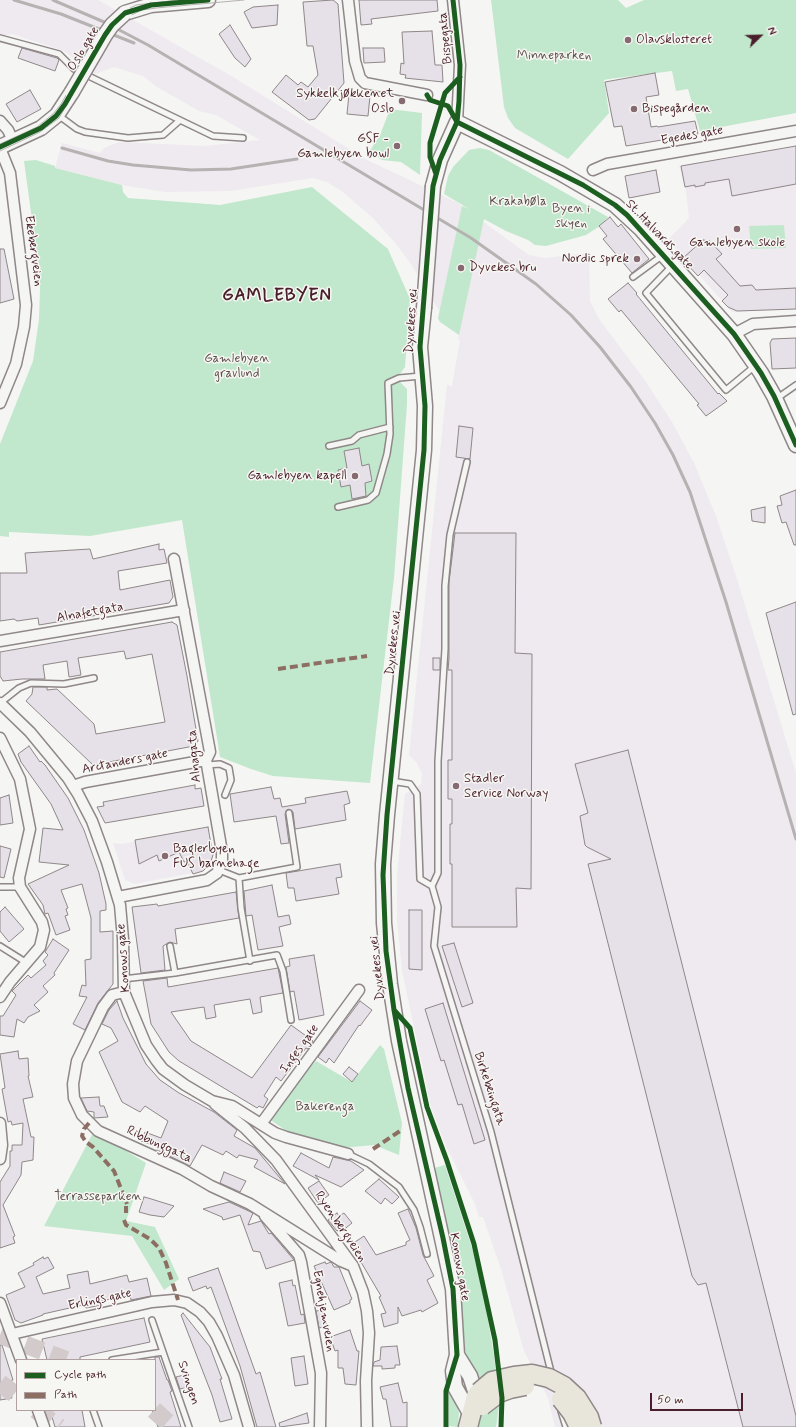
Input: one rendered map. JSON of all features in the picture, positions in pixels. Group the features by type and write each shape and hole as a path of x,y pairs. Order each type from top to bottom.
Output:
{"highway":[{"path":"476,1407 492,1381 532,1374 549,1378 564,1386 577,1398 589,1417 592,1427"},
{"path":"476,1407 493,1396 510,1388 524,1386 538,1387 551,1392 563,1400 572,1412 579,1427"}],"street":[{"name":"Oslo gate","path":"0,148 41,128 57,114 72,92 112,24 125,13 150,5 208,0"},
{"path":"348,0 355,61 360,78 365,83 426,94"},
{"name":"Bispegata","path":"453,0 460,65 457,122"},
{"path":"0,122 8,130 13,141"},
{"name":"Dyvekes vei","path":"427,1167 398,1036 386,951 383,869 424,450 425,406 420,347 433,186 440,160 457,122"},
{"name":"St. Halvards gate","path":"457,122 502,143 602,197 627,215 734,334 756,366 776,400 796,445"},
{"name":"Egedes gate","path":"593,170 607,164 796,131"},
{"name":"Ekebergveien","path":"0,148 10,173 26,305 24,327 16,364 0,403"},
{"path":"734,334 753,324 796,322"},
{"name":"Alnagata","path":"174,559 210,752 206,762 222,852 222,862 219,870"},
{"name":"Alnafetgata","path":"0,641 184,610"},
{"name":"Konows gate","path":"0,703 45,750 74,786 92,822 118,897 123,939 124,992 146,1045 156,1060 173,1077 212,1101 232,1106 286,1137 348,1154"},
{"path":"0,738 20,779 29,820 30,836 25,863 19,878 20,887 42,922 44,930 43,940 40,947 10,982 0,997"},
{"name":"Arctanders gate","path":"74,786 85,782 206,762"},
{"path":"118,897 202,882 211,878 219,870"},
{"name":"Inges gate","path":"261,1124 359,990"},
{"name":"Ribbunggata","path":"124,992 112,995 103,1007 77,1061 73,1084 74,1098 82,1115 98,1131 182,1169 264,1213 341,1262 353,1266"},
{"name":"Ryenbergveien","path":"212,1101 245,1128 276,1160 353,1266 363,1292 367,1311 369,1333 366,1381 367,1427"},
{"path":"0,1123 2,1150 0,1159"},
{"name":"Konows gate","path":"427,1167 452,1282 457,1355 453,1371 455,1388 476,1407"},
{"name":"Egnehjemveien","path":"264,1213 298,1255 301,1262 321,1373 320,1427"},
{"name":"Erlings gate","path":"12,1334 152,1302 174,1300 186,1303 193,1306 209,1322 225,1352 234,1374 249,1427"},
{"path":"0,1303 21,1359"},
{"name":"Konows gate","path":"457,1355 470,1376 476,1407"},
{"path":"38,1411 44,1427"}],"lane":[{"path":"0,38 59,54 74,69 179,121 213,136 242,138"},
{"path":"57,114 77,129 85,132 128,138 163,135 179,121"},
{"path":"633,277 663,254"},
{"path":"673,265 646,293 726,390 756,366"},
{"path":"338,507 368,500 376,493 387,454 390,427 388,383 399,378 423,375"},
{"path":"776,400 796,385"},
{"path":"329,446 352,441 359,436 390,427"},
{"path":"432,886 438,873 438,761 445,649 446,579 450,535 467,462"},
{"path":"0,703 19,688 31,683 64,684 94,678"},
{"path":"206,762 220,764 229,768 231,780 225,795"},
{"name":"Birkebeingata","path":"391,781 410,784 416,790 418,798 417,832 420,879 432,886 438,907 434,946 492,1132 556,1390"},
{"path":"219,870 239,878 297,867 289,813"},
{"path":"239,878 241,908 250,960"},
{"path":"0,887 20,887"},
{"path":"0,946 27,963"},
{"path":"170,946 175,973"},
{"path":"123,979 175,973 277,955 283,971 291,1020"},
{"name":"Konows gate","path":"348,1154 370,1164 399,1187 414,1210 427,1254"},
{"path":"152,1320 163,1352"},
{"name":"Svingen","path":"118,1359 163,1352 189,1427"},
{"path":"558,1397 566,1427"},
{"path":"93,1411 99,1427"}],"shaded area":[{"path":"0,0 98,0 233,77 367,160 456,202 529,255 545,258 586,253 589,260 590,301 599,319 644,379 672,422 694,463 716,516 737,579 796,773 796,1427 555,1427 548,1398 524,1351 501,1269 483,1217 479,1217 475,1204 446,1146 431,1107 402,971 397,920 397,875 405,794 421,784 422,774 417,763 409,755 447,385 452,386 460,340 458,339 459,335 436,306 411,264 396,244 373,218 343,192 327,182 313,178 231,191 165,192 127,186 55,168 62,143 100,153 104,148 119,142 205,146 260,140 216,115 199,111 157,87 143,76 114,67 95,74 64,51 12,34 0,36"},
{"name":"Gamlebyen skole","path":"796,146 796,309 732,312 668,240 689,218 686,190 679,166"},
{"name":"Baglerbyen FUS barnehage","path":"208,827 213,854 210,864 203,871 135,884 125,880 113,843 122,844"}],"green space":[{"name":"Minneparken","path":"491,0 618,0 626,8 644,0 796,0 796,113 700,131 688,89 676,91 672,71 604,80 609,113 568,159 515,128 508,118 504,107"},
{"name":"GSF - Gamlebyen bowl","path":"390,109 422,113 420,175 401,162 382,160 369,152 380,135"},
{"name":"Krakabøla","path":"480,148 489,150 608,217 600,226 586,235 546,246 535,245 528,240 506,231 484,219 459,335 440,322 438,318 462,206 469,209 444,194 448,176 453,167 469,150"},
{"name":"Gamlebyen gravlund","path":"36,160 55,166 55,168 122,185 123,192 128,198 220,205 312,187 388,249 410,299 405,367 400,374 401,383 407,389 407,404 394,578 370,783 273,776 220,757 182,520 90,536 9,532 9,537 0,536 0,444 33,361 39,319 40,289 24,161"},
{"path":"784,225 786,248 751,249 749,226"},
{"name":"Bakerenga","path":"380,1045 384,1049 402,1123 399,1155 374,1145 341,1148 291,1134 269,1119 305,1072 316,1061 352,1082"},
{"name":"Terrasseparken","path":"94,1131 146,1163 126,1221 155,1227 179,1279 164,1290 132,1236 44,1226"},
{"path":"445,1165 474,1254 486,1309 494,1355 499,1407 496,1427 471,1427 460,1283 434,1168"},
{"path":"451,1392 459,1412 458,1427 449,1426 449,1393"}],"building":[{"path":"333,0 338,4 344,83 315,119 309,120 272,92 286,75 298,85 301,82 308,87 318,75 313,46 307,46 303,2"},
{"path":"359,0 437,0 438,11 371,19 372,24 361,25"},
{"path":"278,5 277,25 252,28 244,12 253,7"},
{"path":"230,25 251,59 245,67 235,58 219,34"},
{"path":"432,31 435,65 442,65 443,82 405,78 406,75 400,74 401,63 404,64 402,32"},
{"path":"22,48 57,58 59,60 55,71 18,58"},
{"path":"363,48 384,48 385,62 364,63"},
{"name":"Bispegården","path":"655,73 659,95 646,97 651,127 695,121 698,134 626,146 622,126 614,127 605,82"},
{"path":"30,90 41,109 17,122 6,104"},
{"path":"349,94 370,96 368,116 347,114"},
{"path":"796,146 796,184 732,196 729,179 705,183 705,185 695,187 695,185 685,187 681,166"},
{"path":"656,170 660,192 629,198 625,176"},
{"path":"610,217 618,227 621,224 649,259 632,273 603,239 607,236 599,226"},
{"path":"703,240 710,241 722,254 716,259 740,286 752,285 756,290 796,288 796,309 737,311 728,307 722,301 728,295 704,270 698,276 682,259"},
{"path":"0,249 4,249 14,299 0,303"},
{"path":"628,283 718,394 719,393 727,401 706,416 697,405 699,404 621,310 619,312 608,299"},
{"path":"796,338 796,368 772,369 770,343 772,339"},
{"path":"459,426 473,428 470,459 456,457"},
{"name":"Gamlebyen kapell","path":"359,448 362,466 369,464 372,481 365,483 366,496 352,499 350,485 341,487 338,470 347,468 344,451"},
{"path":"796,490 796,545 794,545 786,522 782,523 777,506 782,505 780,496"},
{"path":"765,507 765,523 752,521 751,510"},
{"path":"455,533 516,533 515,653 532,654 531,889 516,888 517,927 452,927 452,864 450,864 450,824 452,824 452,799 448,799 448,760 452,760 452,670 448,670 449,582"},
{"path":"159,544 159,550 164,549 167,563 118,571 120,590 170,580 173,597 169,603 39,625 38,618 17,621 14,619 0,621 0,573 27,573 25,553 90,549 93,559"},
{"path":"796,602 796,714 793,715 766,613"},
{"path":"172,622 177,625 187,676 198,741 194,746 93,765 26,701 32,694 33,687 47,687 47,690 57,689 94,724 96,734 165,722 152,654 126,659 124,651 78,658 81,675 69,677 67,661 43,665 45,679 3,681 0,676 0,652"},
{"path":"433,658 440,658 440,670 433,670"},
{"path":"29,746 40,762 41,761 45,765 68,798 84,830 99,873 106,904 106,910 100,911 100,932 113,931 113,984 98,1003 85,1030 73,1024 87,997 79,996 82,985 86,986 85,960 91,959 91,918 82,884 61,890 68,908 66,909 68,915 65,916 70,930 56,935 48,913 45,914 43,905 28,884 69,865 39,862 43,828 63,830 51,804 21,762 18,754"},
{"path":"628,750 796,1416 796,1427 743,1427 706,1283 698,1285 692,1276 588,864 611,859 585,845 580,816 588,813 575,764"},
{"path":"195,785 195,789 201,788 204,806 105,823 97,807 104,806 103,802"},
{"path":"271,787 274,799 280,798 282,807 306,803 305,798 347,791 350,803 344,805 346,820 295,829 293,812 288,809 285,814 289,843 281,844 276,816 234,822 230,794"},
{"path":"9,795 13,823 0,825 0,798"},
{"path":"208,827 213,855 210,864 203,871 193,874 187,861 184,862 179,852 159,861 157,855 139,864 135,840"},
{"path":"0,846 11,849 4,878 0,877"},
{"path":"340,864 342,877 336,878 339,894 296,901 294,888 288,888 286,873"},
{"path":"272,885 278,917 289,915 291,924 279,927 283,946 258,950 252,915 246,916 244,891"},
{"path":"236,892 239,918 175,929 177,944 170,942 163,946 165,970 141,973 132,907 157,904 158,906"},
{"path":"5,907 24,929 9,942 0,931 0,912"},
{"path":"409,910 422,910 422,970 409,969"},
{"path":"53,939 69,950 54,973 55,975 43,986 48,992 34,1005 40,1011 28,1017 24,1023 17,1019 14,1037 0,1035 0,1016 3,1016 16,995 12,991 28,975 31,978 46,965 43,961 48,955 45,952"},
{"path":"454,943 473,1003 462,1007 442,946"},
{"path":"314,955 324,1015 299,1020 294,991 290,992 286,967 290,966 289,959"},
{"path":"278,968 283,993 260,997 262,1012 253,1014 250,999 214,1005 216,1017 206,1019 204,1007 171,1012 191,1041 252,1078 291,1025 313,1041 281,1081 276,1077 264,1096 268,1099 263,1108 259,1106 257,1108 179,1061 169,1052 151,1024 143,981 167,978 168,987"},
{"path":"117,1001 123,1018 146,1064 160,1080 179,1093 214,1112 237,1130 234,1136 255,1148 285,1184 254,1167 258,1160 239,1155 237,1158 226,1151 223,1155 202,1145 190,1166 157,1150 158,1147 141,1141 145,1132 161,1138 168,1121 145,1106 140,1112 122,1102 99,1052 118,1041 111,1028 102,1024 109,1010"},
{"path":"360,1001 372,1010 360,1026 359,1025 334,1063 329,1058 326,1063 318,1057"},
{"path":"443,1003 485,1140 474,1144 462,1104 458,1105 444,1060 441,1061 425,1009"},
{"path":"18,1051 19,1059 28,1058 28,1076 33,1097 23,1099 31,1137 34,1137 33,1160 22,1162 21,1175 3,1205 15,1236 13,1237 15,1243 0,1248 0,1182 10,1166 10,1151 12,1151 12,1145 22,1145 23,1123 12,1125 11,1121 8,1122 2,1089 5,1088 0,1054"},
{"path":"349,1067 358,1074 352,1082 343,1074"},
{"path":"99,1097 100,1106 104,1106 108,1117 94,1118 94,1112 87,1111 81,1098"},
{"path":"301,1153 329,1168 333,1157 351,1161 364,1170 341,1187 315,1175 319,1180 293,1166"},
{"path":"224,1172 246,1181 240,1192 220,1183"},
{"path":"379,1179 399,1197 392,1204 385,1198 381,1204 365,1191"},
{"path":"319,1181 329,1195 318,1203 308,1188"},
{"path":"144,1197 174,1206 164,1217 139,1212"},
{"path":"229,1202 253,1213 248,1225 261,1221 269,1234 271,1233 294,1260 266,1269 260,1252 253,1251 240,1215 223,1220 222,1217 203,1209"},
{"path":"408,1209 416,1228 423,1255 434,1276 427,1280 438,1303 422,1312 421,1310 402,1316 398,1307 398,1323 384,1327 381,1314 386,1313 379,1297 381,1296 352,1244 364,1236 376,1255 406,1245 406,1242 410,1240 398,1213"},
{"path":"337,1213 339,1216 344,1213 352,1223 341,1232 339,1230 337,1231 328,1220"},
{"path":"43,1257 44,1259 48,1257 54,1268 36,1277 43,1294 70,1288 67,1275 88,1271 90,1284 127,1275 129,1282 147,1278 151,1296 131,1300 130,1295 101,1301 102,1305 86,1308 83,1305 43,1314 21,1323 15,1320 6,1295 25,1287 18,1273 34,1265 33,1263"},
{"path":"325,1262 326,1264 331,1262 334,1267 339,1267 352,1299 350,1300 350,1303 334,1310 314,1266"},
{"path":"218,1268 256,1374 260,1372 276,1427 257,1427 240,1366 211,1287 207,1289 206,1286 193,1291 188,1278"},
{"path":"292,1280 293,1286 295,1285 301,1315 304,1314 305,1323 288,1326 279,1283"},
{"path":"323,1310 327,1326 319,1328 316,1311"},
{"path":"183,1313 210,1347 222,1379 220,1379 232,1419 220,1422 212,1395 181,1315"},
{"path":"144,1318 150,1342 80,1357 80,1359 47,1359 42,1339"},
{"path":"350,1330 357,1351 359,1351 356,1385 345,1384 343,1368 338,1368 338,1350 335,1351 330,1337"},
{"path":"0,1345 2,1345 13,1380 9,1381 12,1398 0,1400"},
{"path":"397,1346 400,1365 395,1365 395,1368 382,1369 382,1366 373,1366 374,1362 380,1360 381,1347"},
{"path":"304,1356 308,1384 295,1386 291,1358"},
{"path":"155,1357 159,1357 168,1380 172,1391 170,1392 181,1427 158,1427 152,1411 156,1411"},
{"path":"184,1375 188,1387 180,1389 176,1377"},
{"path":"398,1383 403,1403 407,1402 407,1427 391,1427 386,1399 383,1399 380,1387"},
{"path":"50,1411 82,1411 85,1427 55,1427"},
{"path":"307,1413 309,1423 280,1427 279,1423"}],"tunnel":[{"path":"0,1335 63,1359"},
{"path":"0,1383 16,1395"},
{"path":"37,1411 59,1427"},
{"path":"155,1411 173,1427"}],"tram line":[{"path":"0,144 37,127 53,114 61,104 102,33 117,15 136,5 178,0"},
{"path":"0,151 40,132 59,118 108,35 119,23 129,16 142,10 156,8 244,0"}],"railway":[{"path":"14,0 61,14 134,43"},
{"path":"53,0 104,22 148,45 471,238 536,284 571,315 600,347 631,387 655,423 673,455 690,492 726,602 796,839"},
{"path":"62,148 108,161 133,165 191,170 231,169 297,159"}],"marked path":[{"path":"278,669 367,656"},
{"path":"89,1123 84,1129 82,1136 114,1171 127,1204"},
{"path":"373,1149 403,1129"},
{"path":"126,1206 126,1213"},
{"path":"124,1220 126,1225 150,1239 159,1248 166,1263 178,1300"}],"cycle path":[{"path":"0,147 41,128 56,116 65,104 105,35 112,25 125,13 151,5 208,0"},
{"path":"446,1427 446,1391 457,1355 453,1289 443,1238 408,1088 394,1010 386,951 383,875 387,815 424,450 425,406 420,347 433,186 440,160 457,122 459,101 460,65 453,0"},
{"path":"436,174 430,157 430,143 445,93 460,77"},
{"path":"427,95 430,100 448,106 457,122 583,185 615,205 627,215 734,334 761,373 774,396 796,445"},
{"path":"394,1010 410,1028 427,1107 447,1161 474,1244 495,1340 502,1398 501,1427"}],"place":[{"name":"Olavsklosteret","path":"628,40"},
{"name":"Sykkelkjøkkenet Oslo","path":"402,101"},
{"name":"Bispegården","path":"634,109"},
{"name":"GSF - Gamlebyen bowl","path":"397,146"},
{"name":"Gamlebyen skole","path":"737,229"},
{"name":"Nordic sprek","path":"637,259"},
{"name":"Dyvekes bru","path":"461,268"},
{"name":"Gamlebyen kapell","path":"355,476"},
{"name":"Stadler Service Norway","path":"456,786"},
{"name":"Baglerbyen FUS barnehage","path":"165,856"}],"district":[{"name":"GAMLEBYEN","path":"277,296"}],"park label":[{"name":"Byen i skyen","path":"571,216"}]}
